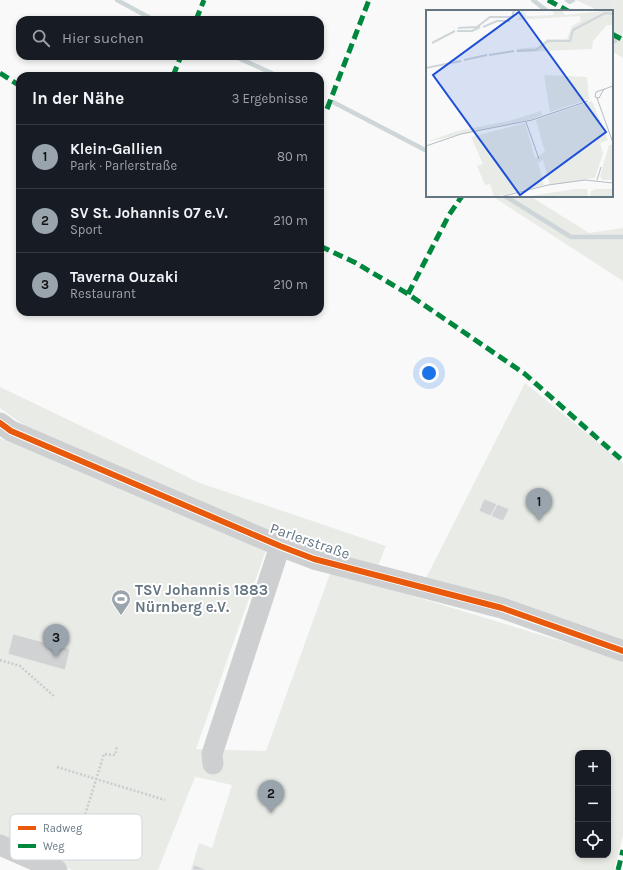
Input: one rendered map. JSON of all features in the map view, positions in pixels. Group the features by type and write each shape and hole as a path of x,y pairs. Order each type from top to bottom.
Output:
{"street":[{"name":"Parlerstraße","path":"0,423 19,434 280,546 314,559 502,608 623,651"},
{"path":"213,764 212,754 280,546"},
{"path":"0,845 10,848"},
{"path":"46,860 64,866"}],"path":[{"path":"0,660 20,666 54,697"},
{"path":"85,814 104,754 115,755 118,746"},
{"path":"58,767 166,800"}],"shaded area":[{"path":"576,0 614,0 613,10 597,10"},
{"path":"614,0 623,0 623,58 613,52"},
{"path":"494,197 532,197 589,233 623,228 623,281"},
{"path":"525,383 623,463 623,642 425,580"},
{"path":"0,387 200,483 386,546 377,568 317,550 35,433 0,408"},
{"name":"TSV Johannis 1883 Nürnberg e.V.","path":"0,438 267,547 196,749 266,751 331,571 623,660 623,835 614,870 191,870 199,843 212,848 232,785 192,776 195,777 158,870 72,870 50,860 142,860 142,814 10,814 10,842 0,838"}],"building":[{"path":"484,499 497,504 491,516 479,511"},
{"path":"497,504 509,509 503,521 491,516"},
{"path":"13,634 70,649 65,670 8,654"},
{"path":"194,865 205,869 205,870 192,870"}],"waterway":[{"path":"117,0 147,16"},
{"path":"533,0 546,10"},
{"path":"567,0 570,2 573,0"},
{"path":"243,60 269,72"},
{"path":"333,102 426,150"},
{"path":"507,197 571,237 623,237"}],"marked path":[{"path":"198,16 204,0"},
{"path":"327,109 369,0"},
{"path":"548,0 566,10"},
{"path":"613,35 623,40"},
{"path":"175,72 179,60"},
{"path":"0,73 16,83"},
{"path":"408,294 449,215 461,197"},
{"path":"324,248 356,263 408,294 525,374 623,461"},
{"path":"618,870 623,850"}],"cycle path":[{"path":"0,423 11,431 280,546 314,559 502,608 623,651"}],"place":[{"name":"Klein-Gallien","path":"539,521"},
{"name":"TSV Johannis 1883 Nürnberg e.V.","path":"121,616"},
{"name":"Taverna Ouzaki","path":"56,657"},
{"name":"SV St. Johannis 07 e.V.","path":"271,813"}]}
